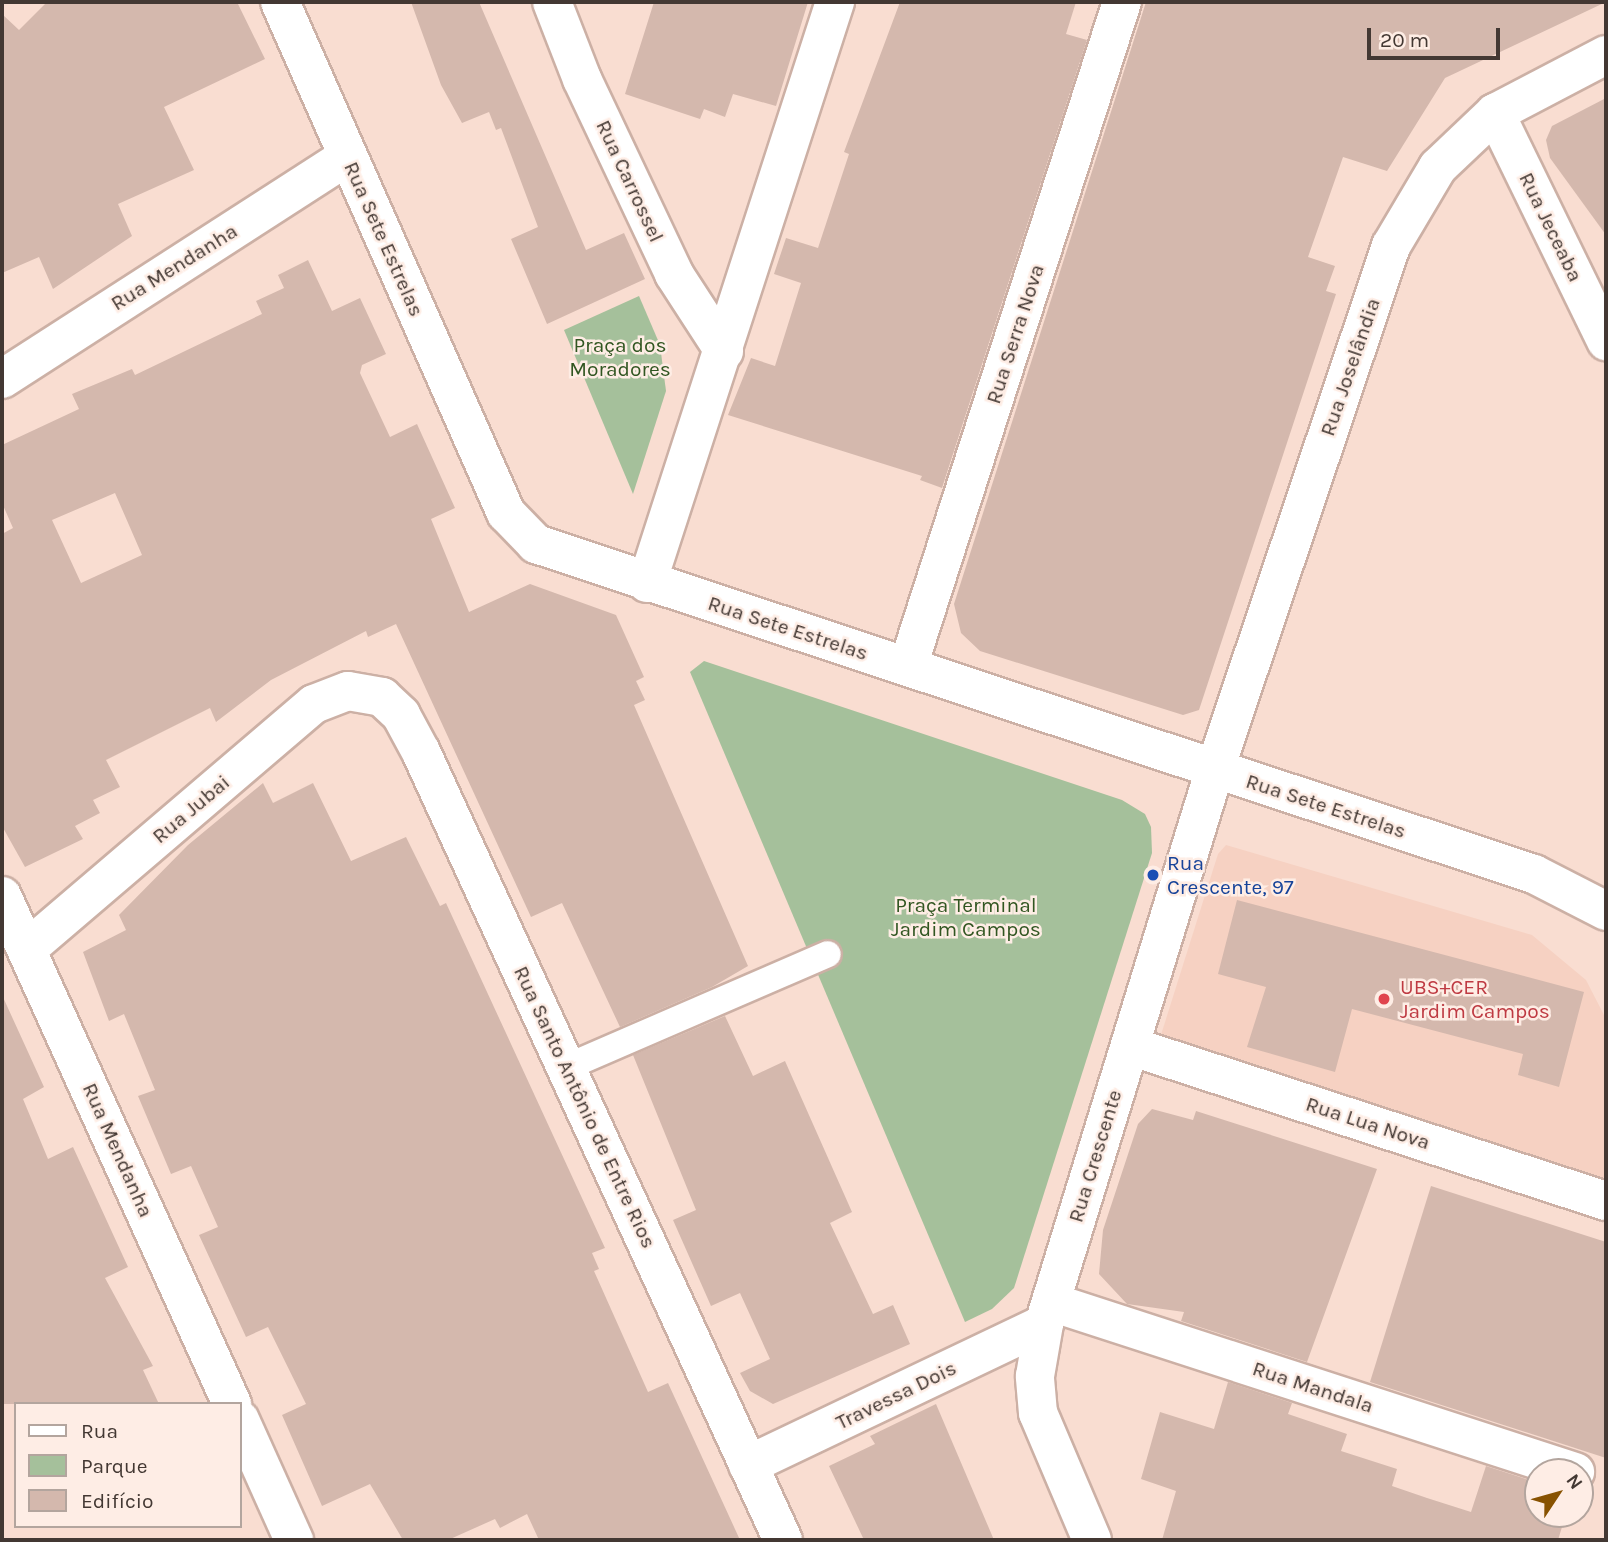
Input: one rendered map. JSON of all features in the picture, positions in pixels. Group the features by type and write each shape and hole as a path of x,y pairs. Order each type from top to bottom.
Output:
{"street":[{"name":"Rua Sete Estrelas","path":"280,2 506,513 549,552 908,666 1534,874 1606,910"},
{"name":"Rua Carrossel","path":"552,2 582,79 674,274 724,351"},
{"path":"647,583 835,2"},
{"name":"Rua Serra Nova","path":"908,666 1122,2"},
{"name":"Rua Joselândia","path":"1215,769 1391,246 1438,167 1495,113 1606,55"},
{"name":"Rua Jeceaba","path":"1495,113 1606,341"},
{"name":"Rua Mendanha","path":"2,379 347,157"},
{"name":"Rua Jubai","path":"27,949 314,704 348,691 366,692"},
{"name":"Rua Santo Antônio de Entre Rios","path":"366,692 382,697 401,715 421,752 783,1540"},
{"name":"Rua Crescente","path":"1092,1540 1038,1413 1035,1376 1048,1313 1215,769"},
{"name":"Rua Mendanha","path":"2,896 231,1402"},
{"name":"Rua Lua Nova","path":"1130,1046 1606,1201"},
{"name":"Travessa Dois","path":"748,1465 1048,1313"},
{"name":"Rua Mandala","path":"1048,1313 1529,1458"},
{"path":"242,1424 294,1540"}],"lane":[{"path":"567,1067 828,954"}],"shaded area":[{"name":"UBS+CER Jardim Campos","path":"1226,845 1532,935 1586,980 1606,1019 1606,1183 1160,1038 1218,854"}],"green space":[{"name":"Praça dos Moradores","path":"639,296 660,345 666,391 633,494 564,330"},
{"name":"Praça Terminal Jardim Campos","path":"704,661 1122,800 1145,814 1151,827 1152,853 1014,1288 992,1309 965,1322 690,672"}],"building":[{"path":"47,2 237,2 265,59 164,107 194,170 118,204 132,236 53,289 39,257 2,273 2,14 19,30"},
{"path":"411,2 479,2 586,250 624,233 645,279 547,324 511,239 538,227 501,128 496,130 489,112 462,123 441,85"},
{"path":"654,2 808,2 776,106 733,94 725,117 704,109 700,119 625,94"},
{"path":"900,2 1076,2 1066,34 1087,40 942,488 920,480 922,476 728,415 751,358 775,366 801,283 774,274 786,238 818,248 849,154 844,152"},
{"path":"1146,2 1606,2 1445,78 1387,171 1343,157 1308,257 1335,266 1326,291 1336,294 1199,710 1183,715 980,651 961,633 954,604"},
{"path":"1606,98 1606,235 1550,158 1546,140 1552,126"},
{"path":"308,260 332,311 360,298 386,354 362,365 360,373 390,437 417,424 455,508 431,519 469,612 530,584 616,615 644,677 636,681 645,700 634,705 748,966 712,987 620,1027 562,903 531,917 396,624 368,637 366,631 271,680 216,722 210,708 106,760 120,787 93,800 100,813 75,826 83,839 25,867 2,826 2,534 13,528 2,503 2,445 79,409 72,394 132,369 135,375 262,314 256,301 284,288 278,275","holes":["115,493 142,555 81,583 52,520"]},
{"path":"263,783 273,803 313,783 351,861 406,837 440,906 446,903 605,1248 592,1253 599,1269 594,1271 648,1392 668,1383 740,1540 539,1540 527,1514 500,1528 495,1519 448,1540 403,1540 370,1484 322,1506 282,1415 306,1404 268,1327 246,1337 199,1235 218,1227 191,1166 171,1174 138,1096 155,1090 124,1014 109,1021 83,952 126,930 119,915 188,845"},
{"path":"1237,900 1584,992 1559,1087 1518,1075 1523,1054 1352,1009 1335,1072 1247,1047 1266,987 1218,974"},
{"path":"2,995 44,1087 23,1099 48,1159 73,1147 128,1267 105,1278 153,1366 143,1370 158,1402 2,1404"},
{"path":"725,1016 753,1076 785,1061 852,1212 830,1223 873,1314 893,1305 910,1344 773,1404 750,1391 740,1373 770,1359 740,1293 711,1306 673,1220 696,1210 633,1055"},
{"path":"1152,1109 1193,1120 1196,1111 1377,1169 1307,1362 1181,1321 1184,1312 1127,1304 1099,1274 1103,1230 1138,1124"},
{"path":"1431,1186 1606,1242 1606,1458 1370,1382"},
{"path":"1228,1382 1292,1403 1288,1414 1347,1434 1341,1451 1397,1469 1392,1486 1427,1498 1471,1512 1486,1466 1524,1478 1524,1528 1562,1528 1558,1540 1162,1540 1176,1491 1141,1479 1160,1412 1214,1429"},
{"path":"936,1404 994,1540 864,1540 829,1466 875,1444 870,1436"}],"place":[{"name":"Rua Crescente, 97","path":"1153,875"},
{"name":"UBS+CER Jardim Campos","path":"1384,999"}]}
